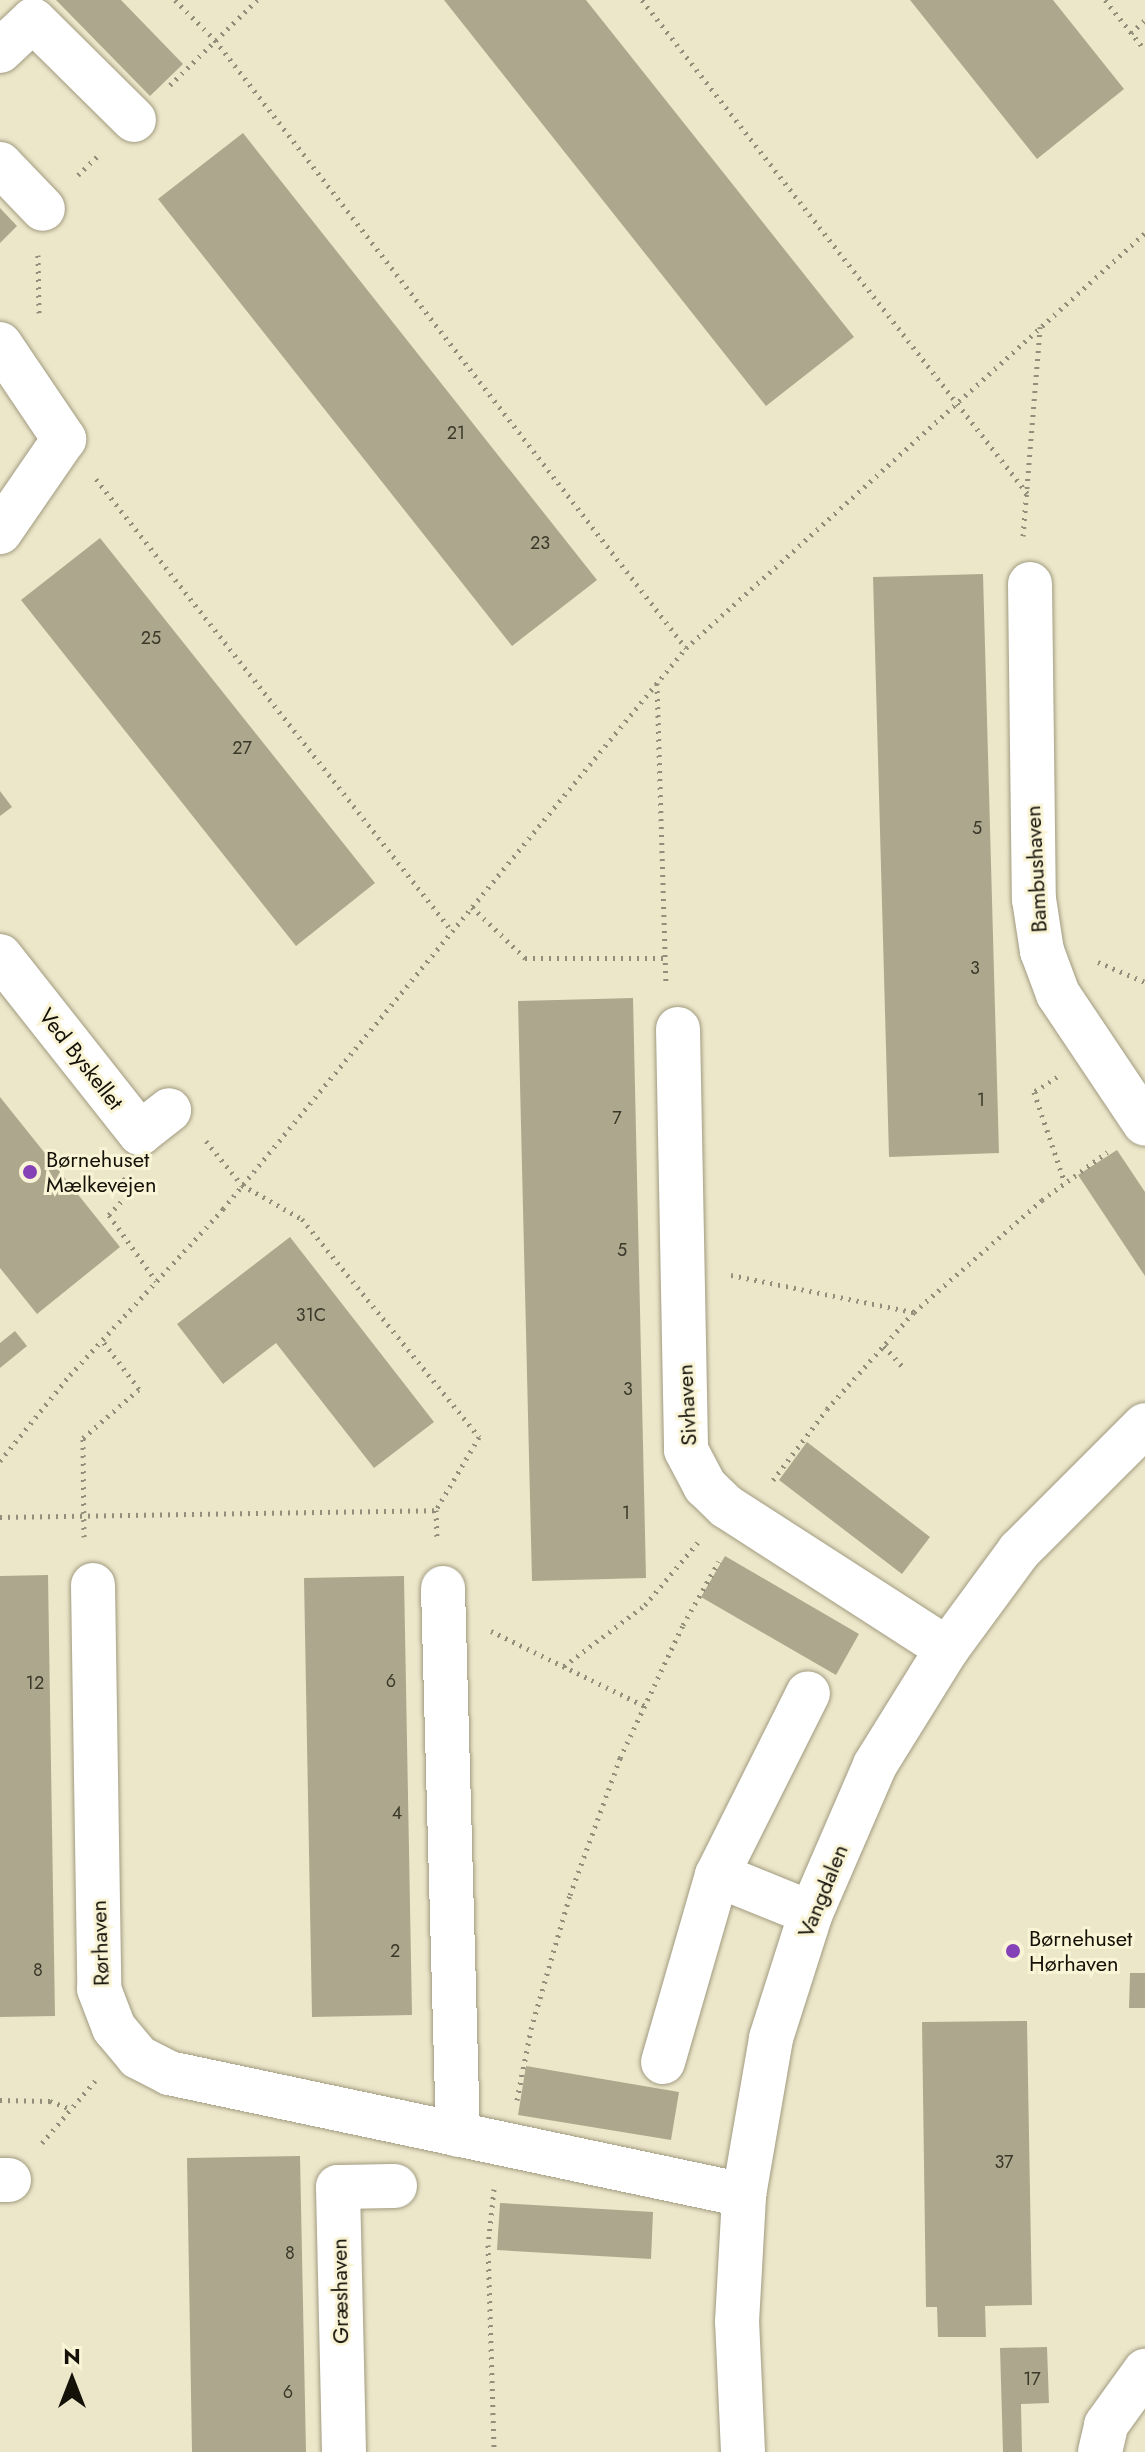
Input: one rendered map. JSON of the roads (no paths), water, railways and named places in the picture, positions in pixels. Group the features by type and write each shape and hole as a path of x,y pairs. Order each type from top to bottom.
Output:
{"street":[{"path":"0,51 33,20 134,120"},
{"path":"0,164 40,227"},
{"path":"0,344 64,439 0,532"},
{"name":"Bambushaven","path":"1030,584 1035,912 1042,951 1058,994 1145,1124"},
{"name":"Ved Byskellet","path":"0,956 140,1133 169,1110"},
{"name":"Sivhaven","path":"678,1029 686,1450 705,1486 735,1513 947,1649"},
{"name":"Vangdalen","path":"743,2452 737,2322 744,2195 771,2038 811,1913 875,1765 947,1649 1019,1551 1145,1425"},
{"name":"Rørhaven","path":"93,1585 99,1989 114,2028 138,2057 169,2073 744,2195"},
{"path":"443,1608 458,2135"},
{"path":"663,2062 717,1875 808,1693"},
{"path":"717,1875 811,1913"},
{"name":"Græshaven","path":"344,2452 338,2187 395,2186"},
{"path":"1100,2452 1106,2425 1145,2371"}],"place":[{"name":"Børnehuset Mælkevejen","path":"30,1172"},
{"name":"Børnehuset Hørhaven","path":"1013,1951"}]}
